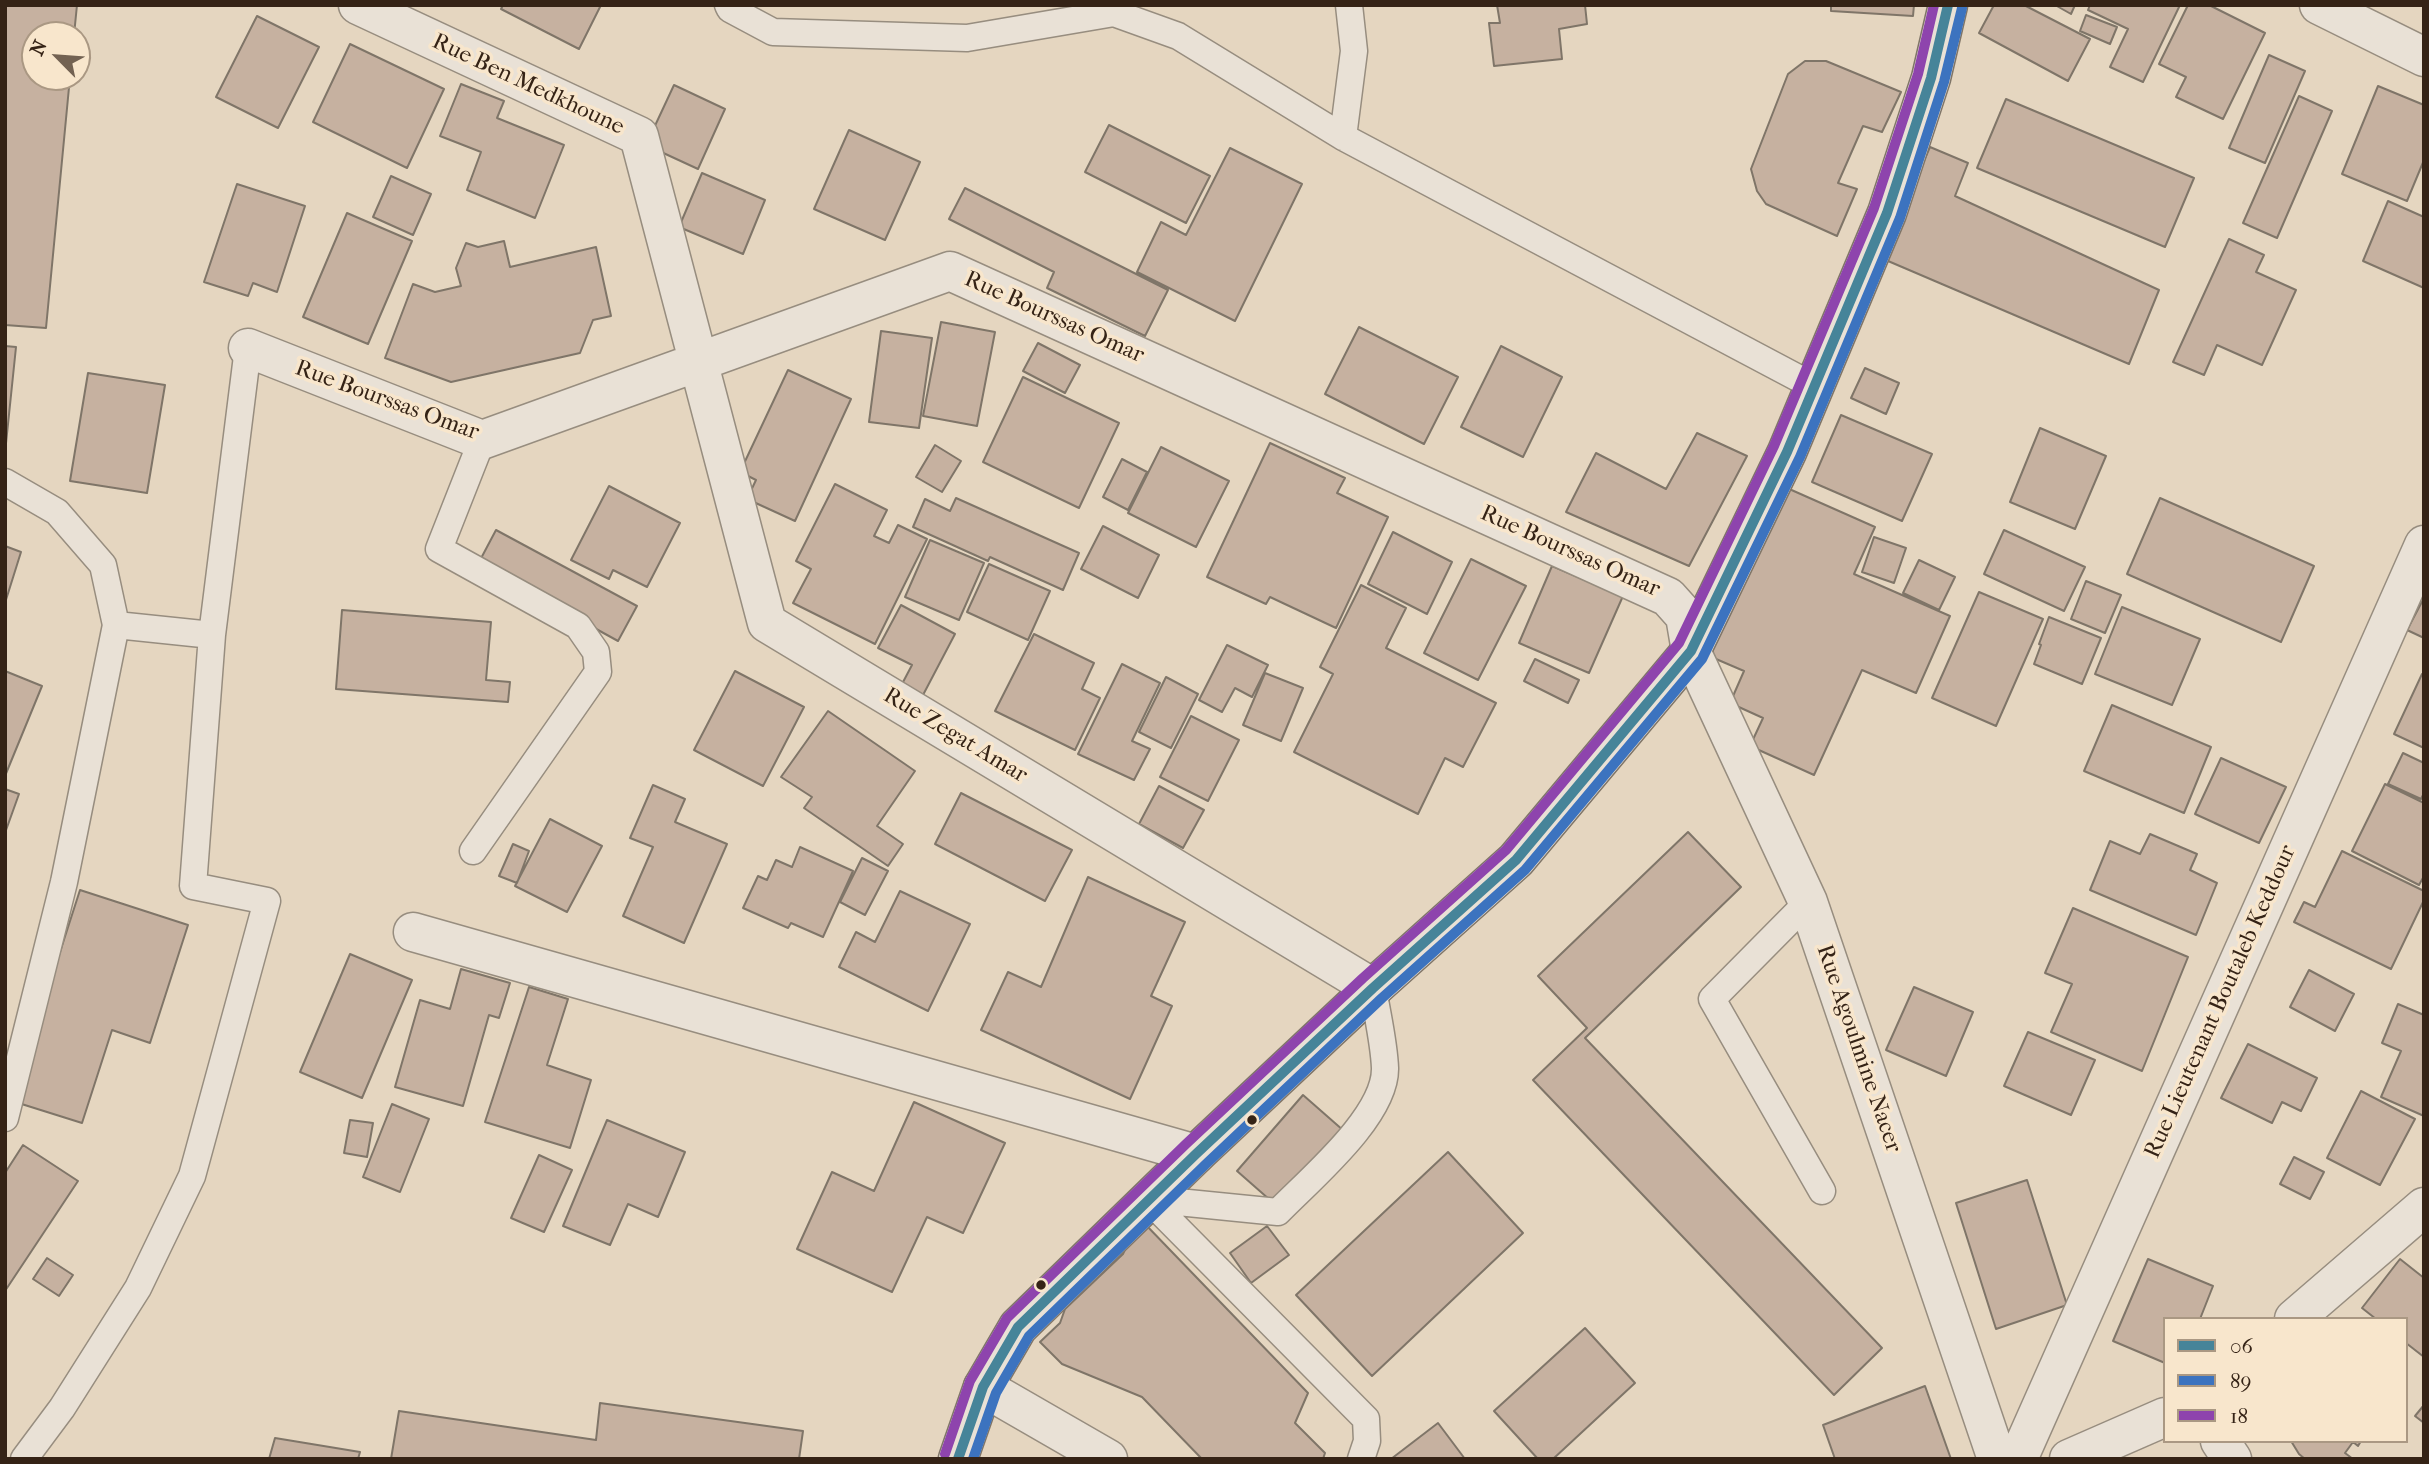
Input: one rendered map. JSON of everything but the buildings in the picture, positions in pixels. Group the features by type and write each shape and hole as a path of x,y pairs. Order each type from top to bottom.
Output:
{"street":[{"name":"Rue Ben Medkhoune","path":"358,5 639,136 700,362"},
{"path":"958,1459 983,1387 1018,1327 1148,1199 1373,988 1516,860 1691,652 1787,452 1887,213 1931,78 1948,5"},
{"path":"2319,5 2424,57"},
{"name":"Rue Bourssas Omar","path":"248,348 482,440 950,271 1668,597 1685,616 1691,652"},
{"name":"Rue Zegat Amar","path":"700,362 767,623 1373,988"},
{"name":"Rue Lieutenant Boutaleb Keddour","path":"2018,1459 2424,545"},
{"name":"Rue Agoulmine Nacer","path":"1691,652 1808,902 1997,1459"},
{"path":"413,932 1196,1154"},
{"path":"2296,1317 2424,1207"},
{"path":"983,1387 1108,1459"},
{"path":"2069,1459 2163,1419"},
{"path":"2221,1443 2232,1459"}],"lane":[{"path":"728,5 730,9 773,32 967,38 1115,9 1178,36 1343,138 1815,387"},
{"path":"1343,138 1354,51 1349,5"},
{"path":"24,1459 62,1408 138,1288 192,1176 267,901 193,886 212,635 248,348"},
{"path":"473,851 598,672 596,652 579,626 439,549 482,440"},
{"path":"5,482 57,512 103,565 116,625 64,882 5,1118"},
{"path":"116,625 212,635"},
{"path":"1808,902 1712,999 1822,1191"},
{"path":"1148,1199 1278,1212 1350,1139 1381,1095 1385,1069 1373,988"},
{"path":"1148,1199 1366,1419 1367,1441 1361,1459"}],"transit line":[{"name":"18","path":"945,1454 970,1381 1007,1318 1186,1144 1363,978 1506,850 1679,643 1774,446 1874,208 1918,74 1934,5"},
{"name":"06","path":"958,1459 983,1387 1018,1327 1196,1154 1373,988 1516,860 1691,651 1787,452 1887,213 1931,78 1948,5"},
{"name":"89","path":"973,1459 996,1393 1029,1336 1382,998 1525,870 1702,659 1800,457 1900,218 1944,82 1962,8"}]}
